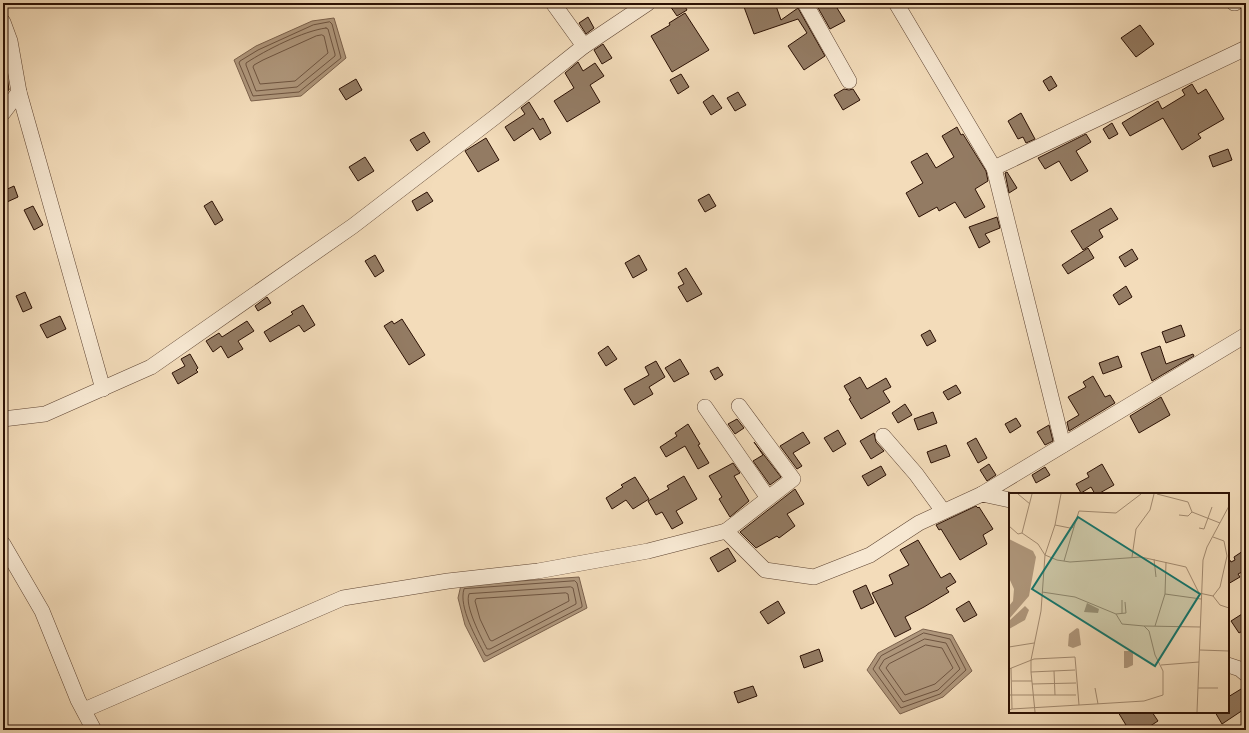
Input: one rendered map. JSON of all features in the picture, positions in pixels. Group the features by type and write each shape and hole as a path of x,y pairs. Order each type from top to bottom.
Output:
{"street":[{"path":"553,3 584,46"},
{"path":"3,419 45,414 151,367 353,226 584,46 648,3"},
{"path":"805,3 849,81"},
{"path":"896,3 994,168 1063,445"},
{"path":"3,22 10,42 19,92 103,389"},
{"path":"994,168 1246,48"},
{"path":"3,113 19,92"},
{"path":"726,531 766,570 814,577 870,555 919,523 982,494 1246,335"},
{"path":"84,710 343,598 448,581 538,571 648,551 726,531 793,479 739,406"},
{"path":"705,407 768,498"},
{"path":"883,436 916,474 943,511"},
{"path":"982,494 1009,500"},
{"path":"3,544 42,611 78,700 94,730"},
{"path":"1229,665 1240,669 1246,674"}],"water":[{"path":"334,18 346,58 301,96 251,101 234,60 256,46 312,21"},
{"path":"579,577 587,608 484,662 465,625 458,598 461,585"},
{"path":"923,629 952,635 972,671 943,697 900,714 867,670 878,653"}],"building":[{"path":"668,3 683,3 687,10 677,16"},
{"path":"756,3 775,3 781,20 798,8 825,56 804,70 788,46 807,33 798,19 754,34 744,7"},
{"path":"822,3 834,3 845,21 830,29 817,6"},
{"path":"685,13 709,50 672,72 651,36 670,25 669,23"},
{"path":"588,17 594,28 586,34 579,23"},
{"path":"1140,25 1154,44 1136,57 1121,38"},
{"path":"603,44 612,58 602,64 594,50"},
{"path":"4,58 9,90 3,93 3,59"},
{"path":"578,62 583,71 595,63 604,76 590,85 600,102 567,122 554,101 574,88 565,73"},
{"path":"681,74 689,87 678,94 670,80"},
{"path":"1051,76 1057,86 1049,91 1043,81"},
{"path":"356,79 362,90 346,100 339,89"},
{"path":"1192,84 1198,94 1206,89 1224,119 1198,134 1201,138 1182,150 1163,118 1130,136 1122,123 1158,101 1162,109 1185,95 1182,90"},
{"path":"844,89 853,89 860,100 843,110 834,95"},
{"path":"738,92 746,105 735,111 727,98"},
{"path":"713,95 722,108 711,115 703,102"},
{"path":"529,102 540,120 543,118 551,133 540,140 533,128 514,141 505,127 525,114 521,108"},
{"path":"1021,113 1035,139 1026,143 1023,137 1018,139 1008,121"},
{"path":"1112,123 1118,134 1109,139 1103,129"},
{"path":"957,127 986,171 988,181 975,189 985,207 965,218 955,202 939,211 937,207 919,217 906,193 923,183 911,162 927,153 936,168 954,157 942,136"},
{"path":"424,132 430,142 417,151 410,140"},
{"path":"1086,134 1091,142 1076,151 1088,171 1071,181 1059,161 1045,169 1038,158"},
{"path":"486,138 499,160 478,172 465,151"},
{"path":"1228,149 1232,160 1213,167 1209,156"},
{"path":"365,157 374,171 358,181 349,167"},
{"path":"1007,172 1017,188 1009,193 1005,173"},
{"path":"14,186 18,197 7,202 3,191"},
{"path":"427,192 433,201 417,211 412,201"},
{"path":"709,194 716,206 705,212 698,200"},
{"path":"212,201 223,220 215,225 204,206"},
{"path":"33,206 43,225 34,230 24,210"},
{"path":"1111,208 1118,219 1099,230 1103,237 1083,250 1071,231"},
{"path":"997,217 1000,228 985,234 990,242 979,248 969,227"},
{"path":"1088,248 1094,258 1068,274 1062,265"},
{"path":"1132,249 1138,259 1125,267 1119,257"},
{"path":"375,255 384,271 375,277 365,261"},
{"path":"639,255 647,270 633,278 625,263"},
{"path":"686,268 702,294 687,302 678,287 684,284 678,273"},
{"path":"1126,286 1132,297 1119,305 1113,295"},
{"path":"25,292 32,308 23,312 16,296"},
{"path":"267,297 271,303 258,311 255,306"},
{"path":"303,305 315,325 304,332 299,325 270,342 264,332 293,314 291,312"},
{"path":"60,316 66,329 47,338 40,325"},
{"path":"402,319 425,355 409,365 384,326 392,321 394,324"},
{"path":"247,321 254,331 238,341 243,349 228,358 221,346 213,352 206,341 219,333 222,337"},
{"path":"1181,325 1185,336 1166,343 1162,332"},
{"path":"930,330 936,341 927,346 921,335"},
{"path":"608,346 617,359 606,366 598,353"},
{"path":"1160,346 1166,364 1193,354 1194,356 1152,381 1141,353"},
{"path":"190,354 198,368 196,370 198,372 178,384 172,373 185,366 181,359"},
{"path":"1118,356 1122,367 1103,374 1099,363"},
{"path":"680,359 689,374 674,382 665,368"},
{"path":"656,361 665,377 649,387 653,394 634,405 624,389 649,375 645,367"},
{"path":"718,367 723,375 715,380 710,371"},
{"path":"1093,376 1105,397 1110,395 1115,403 1069,431 1067,422 1079,415 1068,397 1086,387 1083,382"},
{"path":"860,377 867,389 886,378 891,387 883,391 890,402 861,419 849,399 851,398 844,386"},
{"path":"956,385 961,393 948,400 943,392"},
{"path":"1161,397 1170,415 1139,433 1130,416"},
{"path":"905,404 912,415 898,423 892,413"},
{"path":"933,412 937,423 918,430 914,419"},
{"path":"1016,418 1021,426 1010,433 1005,424"},
{"path":"737,419 744,428 735,434 728,424"},
{"path":"688,424 709,463 698,469 685,446 666,457 660,447 677,436 675,433"},
{"path":"1049,425 1053,441 1045,445 1037,432"},
{"path":"838,430 846,444 833,452 824,438"},
{"path":"803,432 810,443 793,453 802,466 797,469 780,446"},
{"path":"874,433 876,442 884,451 871,459 860,441"},
{"path":"976,438 987,458 978,463 967,443"},
{"path":"754,442 781,477 770,485 753,461 763,455"},
{"path":"946,445 950,456 931,463 927,452"},
{"path":"733,463 740,473 734,476 749,501 730,517 719,499 722,497 709,476"},
{"path":"989,464 996,475 987,481 980,470"},
{"path":"1102,464 1114,485 1100,493 1094,493 1091,487 1081,493 1076,484 1089,477 1087,473"},
{"path":"881,466 886,475 868,486 862,476"},
{"path":"1045,467 1050,475 1036,483 1032,475"},
{"path":"684,476 697,499 676,511 683,523 672,529 662,512 656,515 648,501 669,489 667,486"},
{"path":"635,477 649,499 633,509 626,500 612,509 606,498 623,487 621,485"},
{"path":"795,489 804,504 787,514 795,526 779,538 777,536 756,548 740,532"},
{"path":"976,506 978,508 979,507 993,529 983,535 987,544 960,560 941,529 939,530 936,525"},
{"path":"918,540 941,578 950,573 956,582 946,588 949,592 905,617 911,629 895,637 872,593 893,584 889,575 909,565 900,550"},
{"path":"728,548 736,561 718,572 710,558"},
{"path":"1246,549 1246,578 1242,572 1238,574 1240,577 1229,583 1229,559 1231,562 1235,560 1234,557"},
{"path":"866,585 874,603 861,609 853,591"},
{"path":"778,601 785,613 768,624 760,612"},
{"path":"969,601 977,615 964,622 956,609"},
{"path":"1242,614 1246,621 1246,629 1239,633 1231,621"},
{"path":"819,649 823,661 804,668 800,656"},
{"path":"753,686 757,696 738,703 734,692"},
{"path":"1246,686 1246,708 1222,724 1216,713 1229,713 1229,696"},
{"path":"1119,713 1153,713 1158,721 1144,730 1129,730"}]}
